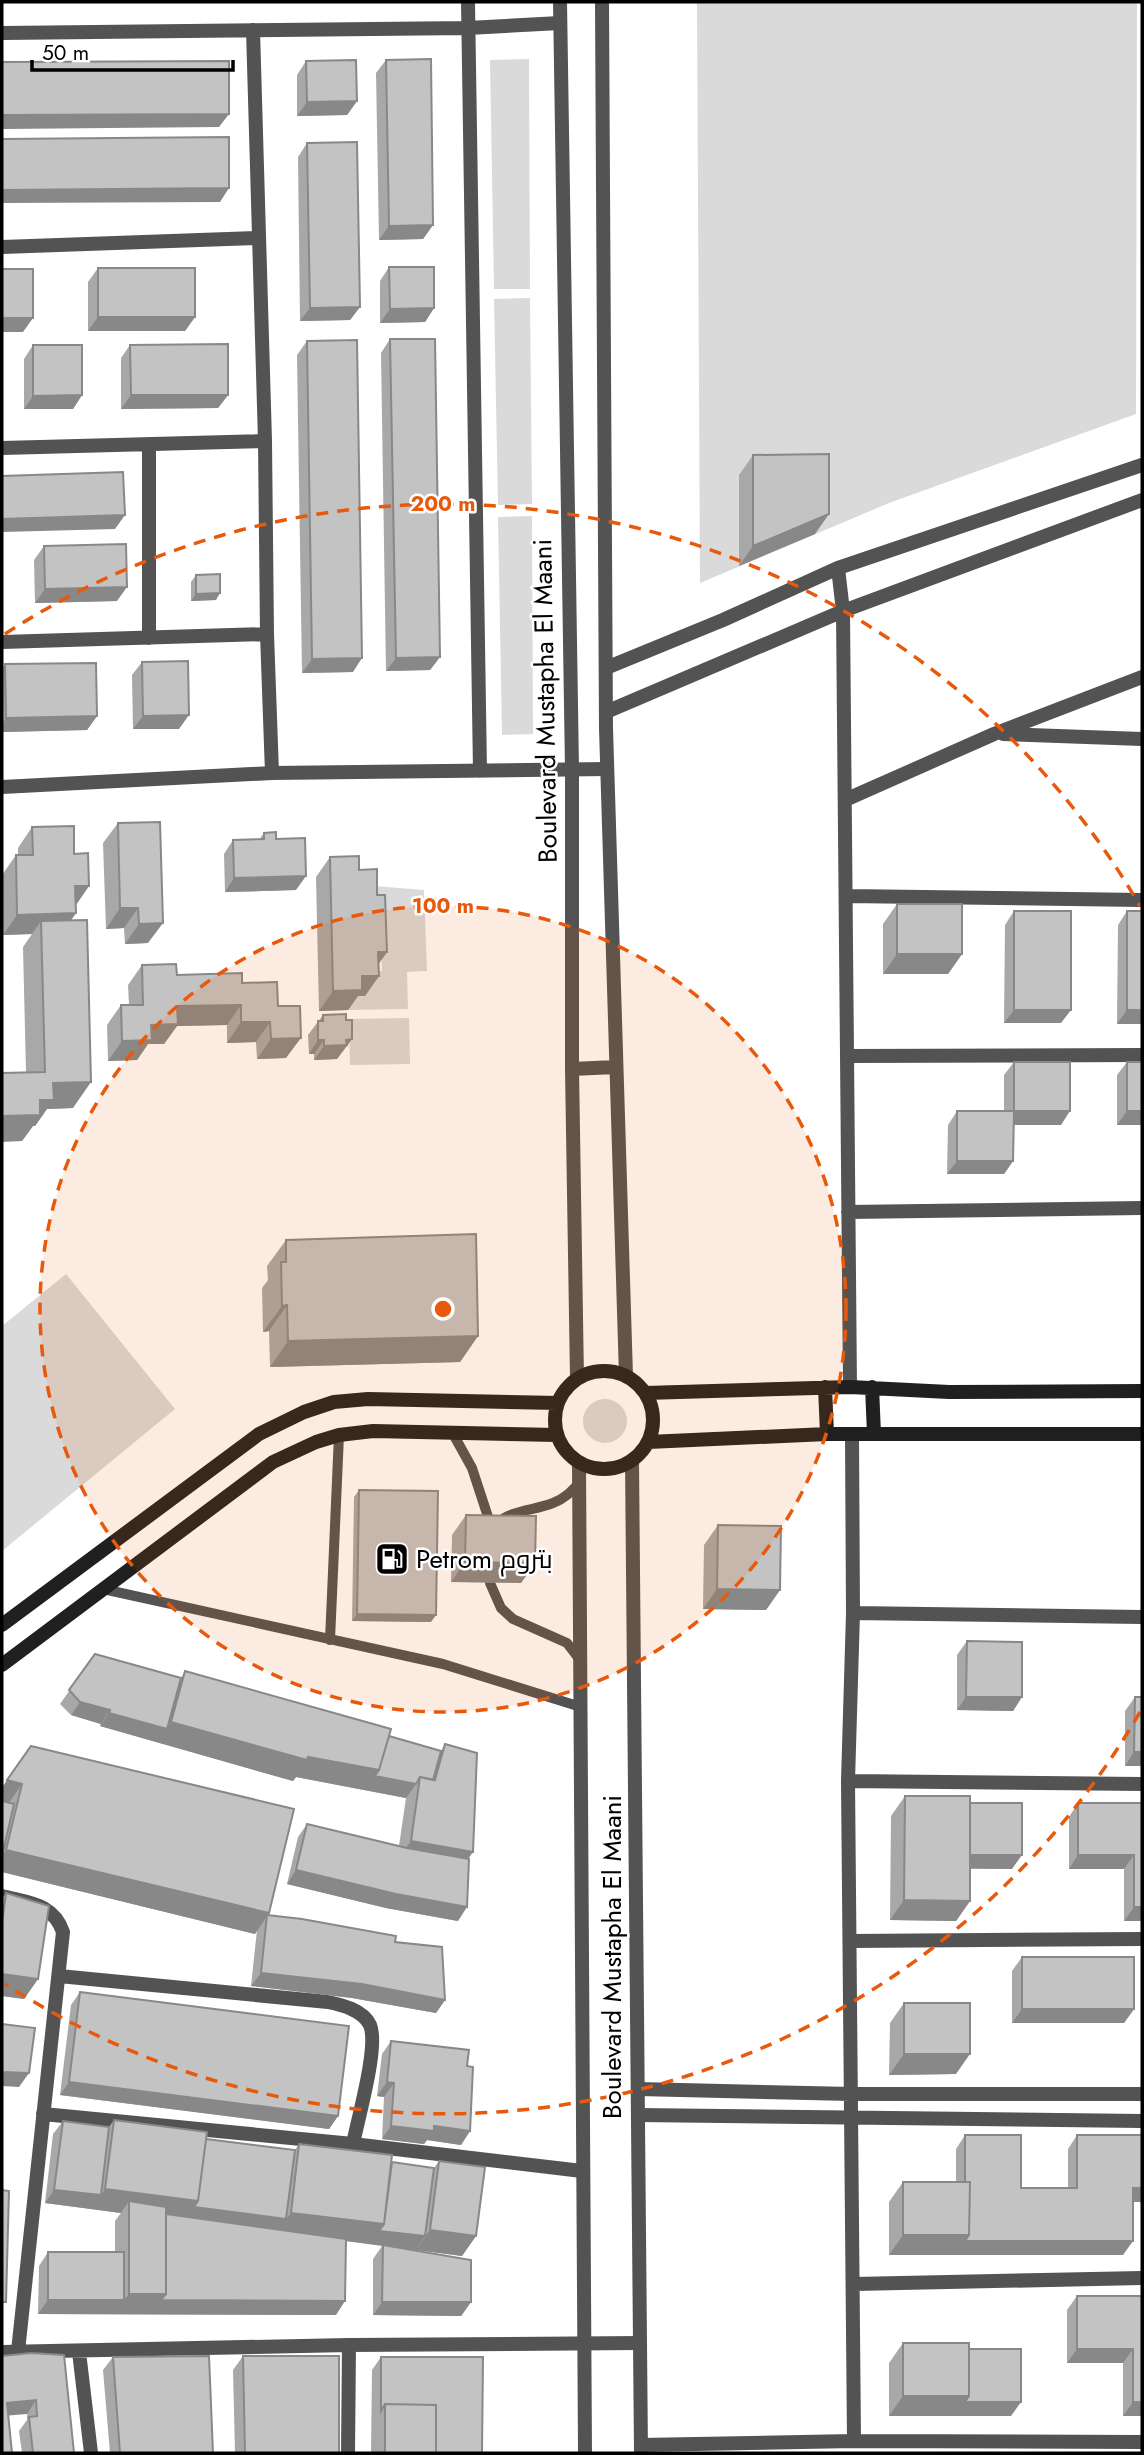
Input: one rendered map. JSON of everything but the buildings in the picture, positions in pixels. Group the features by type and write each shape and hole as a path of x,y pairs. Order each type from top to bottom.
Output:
{"main road":[{"path":"601,1371 626,1376 645,1393 653,1412 648,1442 624,1465 606,1470 579,1463 566,1451 557,1436 555,1419 563,1392 578,1378 601,1371"},
{"path":"645,1393 825,1387 949,1392 1142,1391"},
{"path":"825,1387 827,1434"},
{"path":"872,1387 874,1434"},
{"path":"2,1625 259,1434 304,1412 334,1402 369,1399 558,1403"},
{"path":"2,1665 273,1462 316,1442 339,1435 373,1431 557,1436"},
{"path":"648,1442 827,1434 1142,1434"}],"street":[{"path":"468,2 480,771"},
{"name":"Boulevard Mustapha El Maani","path":"560,2 578,1378"},
{"path":"601,2 607,769 626,1376"},
{"path":"2,33 468,28 560,23"},
{"path":"253,30 272,773"},
{"path":"2,247 258,238"},
{"path":"2,448 265,442"},
{"path":"149,444 149,638"},
{"path":"606,668 723,620 838,568 1142,465"},
{"path":"606,712 843,611 1142,500"},
{"path":"838,568 843,611 850,1387"},
{"path":"2,642 267,634"},
{"path":"845,800 995,734 1142,677"},
{"path":"995,734 1142,739"},
{"path":"2,788 272,773 607,769"},
{"path":"847,895 1142,900"},
{"path":"847,1056 1142,1055"},
{"path":"572,1069 615,1068"},
{"path":"848,1212 1142,1208"},
{"path":"852,1434 853,1613 848,1781 854,2441"},
{"name":"Boulevard Mustapha El Maani","path":"632,1460 641,2449"},
{"name":"Boulevard Mustapha El Maani","path":"579,1463 585,2453"},
{"path":"853,1613 1142,1617"},
{"path":"848,1781 1142,1784"},
{"path":"2,1896 48,1909 58,1918 63,1931 18,2351"},
{"path":"850,1941 1142,1939"},
{"path":"59,1976 328,2002 346,2006 369,2024 373,2046 353,2144"},
{"path":"638,2089 852,2094 1142,2094"},
{"path":"43,2114 353,2144 582,2171"},
{"path":"638,2115 1142,2121"},
{"path":"854,2284 1142,2278"},
{"path":"2,2352 349,2345 640,2343"},
{"path":"348,2453 349,2345"},
{"path":"79,2351 91,2453"},
{"path":"641,2449 854,2441 1142,2442"}],"lane":[{"path":"452,1432 472,1468 491,1532 505,1516 552,1504 568,1495 579,1483"},
{"path":"330,1640 339,1435"},
{"path":"490,1583 501,1608 513,1619 567,1643 580,1660"},
{"path":"103,1589 443,1664 581,1707"}],"shaded area":[{"path":"697,2 1137,2 1136,414 889,503 700,583"},
{"path":"529,59 530,289 494,289 490,60"},
{"path":"530,298 532,504 498,505 494,299"},
{"path":"532,516 533,734 502,735 498,517"},
{"path":"362,885 424,890 427,971 407,972 408,1009 348,1010 348,996 364,972 382,971 380,915"},
{"path":"409,1018 410,1064 350,1065 349,1019"},
{"path":"66,1274 175,1409 2,1551 2,1326"},
{"path":"605,1399 620,1406 627,1421 620,1436 605,1443 590,1436 583,1421 590,1406"}],"place":[{"name":"Petrom بتروم","path":"392,1559"}]}
